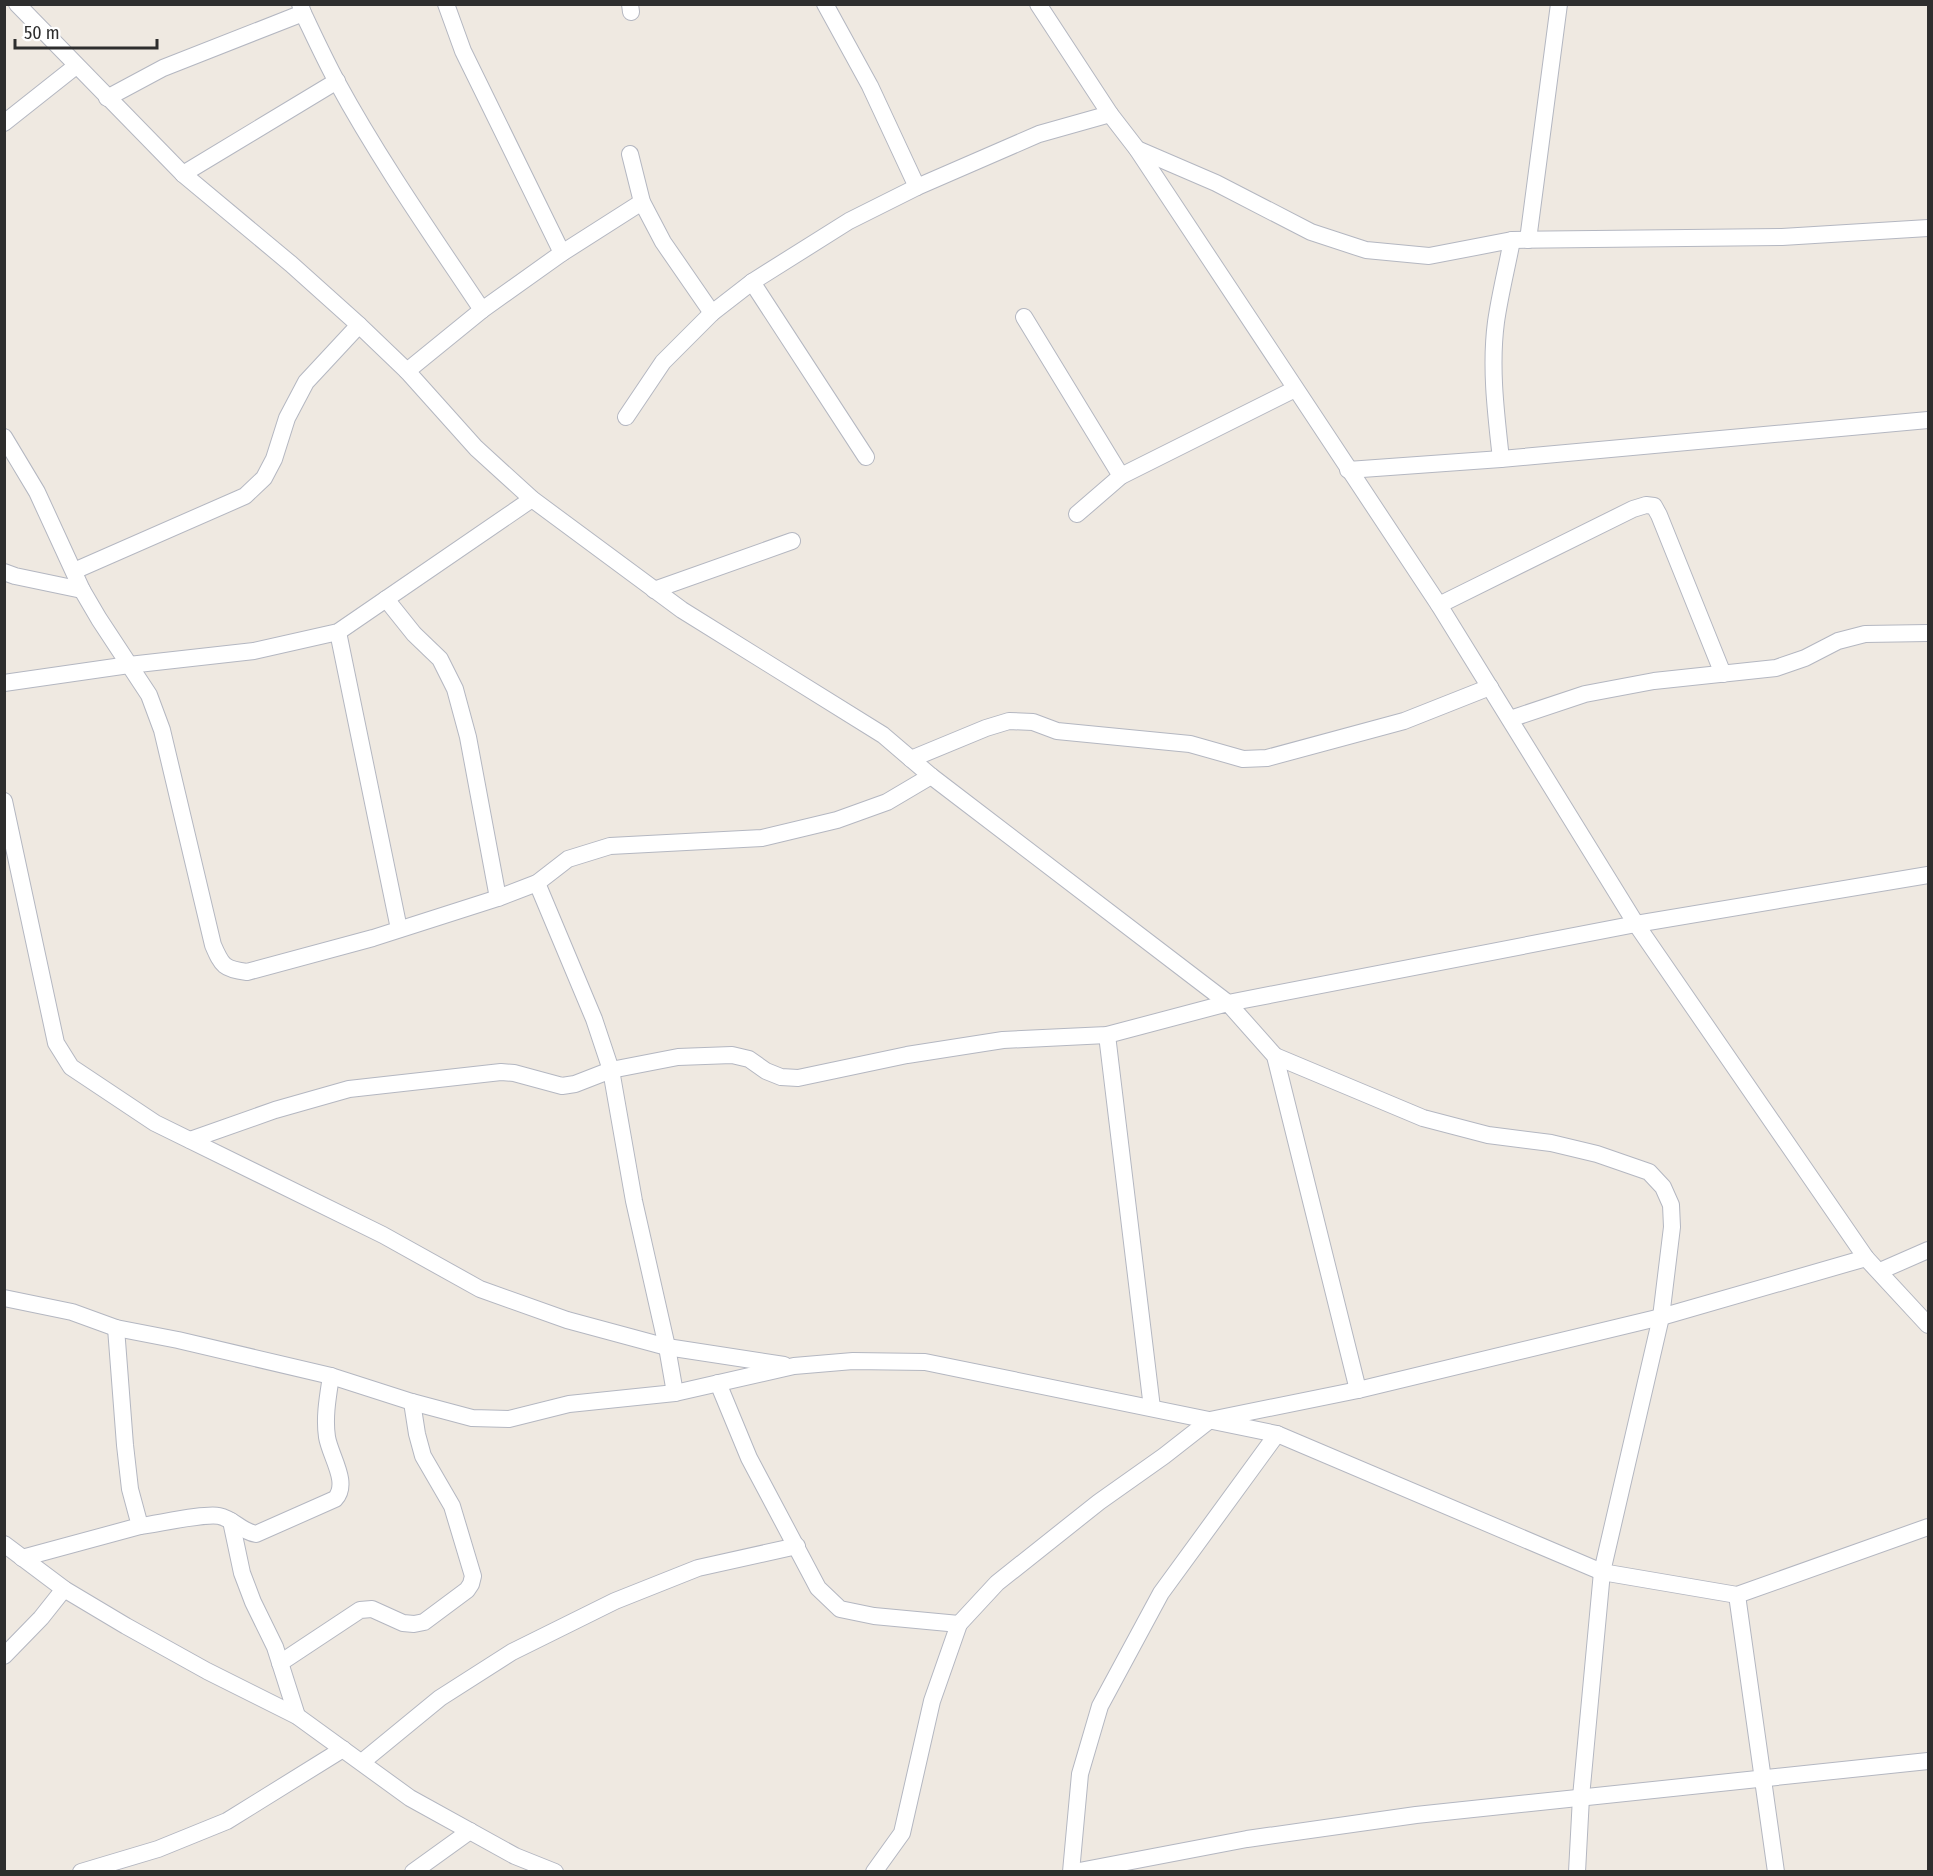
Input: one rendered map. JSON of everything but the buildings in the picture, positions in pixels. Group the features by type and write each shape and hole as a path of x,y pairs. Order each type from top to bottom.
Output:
{"street":[{"path":"17,4 183,174 291,264 359,325 407,371 476,448 532,499 682,610 883,735 931,776 1228,1003 1275,1056 1423,1118 1488,1135 1551,1143 1597,1154 1649,1172 1663,1187 1671,1205 1672,1227 1661,1317 1602,1572 1576,1872"},
{"path":"446,4 463,51 562,254"},
{"path":"825,4 870,86 917,187"},
{"path":"1038,4 1110,114 1137,149 1439,605 1636,924 1866,1258 1929,1325"},
{"path":"1501,459 1494,387 1496,322 1520,240 1559,4"},
{"path":"107,98 163,68 302,9 337,81 364,128 482,310"},
{"path":"4,123 76,66"},
{"path":"183,174 337,81"},
{"path":"626,417 663,362 712,313 752,282 849,221 917,187 1040,134 1110,114"},
{"path":"1137,149 1216,183 1311,232 1366,250 1429,256 1520,240 1782,237 1929,228"},
{"path":"630,154 642,202 663,242 712,313"},
{"path":"407,371 482,310 642,202"},
{"path":"752,282 866,457"},
{"path":"1024,318 1122,476"},
{"path":"74,571 245,496 264,478 274,459 287,418 306,382 359,325"},
{"path":"1077,514 1122,476 1295,389"},
{"path":"1348,470 1501,459 1929,420"},
{"path":"4,437 37,492 82,590 149,694 162,730 213,945 220,961 230,970 247,972 498,898 537,883 568,859 610,846 762,838 837,820 887,802 931,776"},
{"path":"4,683 129,665 254,651 338,632 532,499"},
{"path":"1439,605 1633,509 1646,505 1654,506 1723,674"},
{"path":"654,590 792,541"},
{"path":"4,572 82,590"},
{"path":"386,598 414,634 440,659 455,688 468,737 498,898"},
{"path":"338,632 399,929"},
{"path":"1510,719 1585,694 1654,681 1776,668 1805,658 1838,641 1865,634 1929,633"},
{"path":"911,759 1009,721 1033,722 1057,731 1190,744 1243,759 1267,758 1404,721 1490,687"},
{"path":"4,801 56,1043 71,1068 155,1123 383,1235 480,1289 567,1320 667,1347 794,1366"},
{"path":"190,1140 274,1110 349,1089 501,1072 514,1073 562,1086 575,1084 611,1070 678,1058 732,1055 749,1059 766,1071 781,1077 798,1077 907,1055 1003,1040 1107,1035 1228,1003 1636,924 1929,875"},
{"path":"537,883 594,1020 611,1070 634,1202 667,1347 675,1393"},
{"path":"1107,1035 1152,1408"},
{"path":"1275,1056 1358,1390"},
{"path":"1880,1271 1929,1250"},
{"path":"874,1872 902,1833 932,1701 959,1624 997,1582 1099,1502 1210,1420 1358,1390 1661,1317 1866,1258"},
{"path":"4,1298 72,1312 116,1328 331,1376 472,1418 509,1419 569,1404 675,1393 794,1366 853,1361 925,1362 1277,1434 1602,1572 1737,1595 1929,1527"},
{"path":"116,1328 130,1489 140,1526"},
{"path":"22,1558 140,1526 218,1516 231,1521 245,1532 256,1534 335,1499 340,1493 341,1482 327,1438 327,1405 331,1376"},
{"path":"717,1383 749,1458 818,1588 840,1609 874,1616 959,1624"},
{"path":"280,1663 360,1610 372,1609 403,1623 424,1622 467,1590 471,1584 473,1576 452,1506 423,1455 412,1402"},
{"path":"1277,1434 1161,1593 1100,1706 1080,1774 1072,1872 1247,1839 1416,1815 1929,1761"},
{"path":"231,1521 242,1572 253,1602 275,1647 297,1716"},
{"path":"4,1544 64,1588 207,1671 297,1716 410,1798 515,1856 555,1872"},
{"path":"362,1762 440,1698 512,1652 615,1601 698,1568 797,1546"},
{"path":"4,1656 41,1618 64,1588"},
{"path":"1737,1595 1776,1872"},
{"path":"81,1872 158,1850 226,1821 343,1749"},
{"path":"413,1872 470,1831"},
{"path":"515,1856 523,1872"}]}
